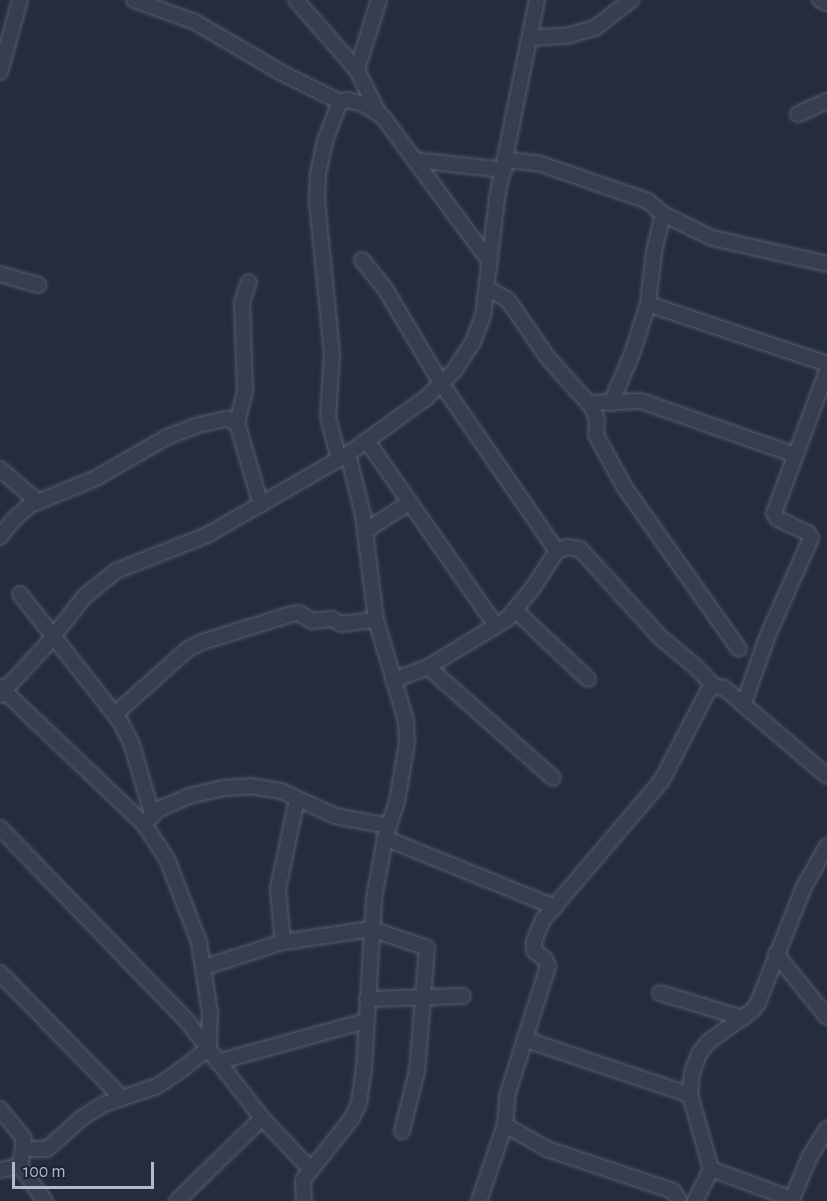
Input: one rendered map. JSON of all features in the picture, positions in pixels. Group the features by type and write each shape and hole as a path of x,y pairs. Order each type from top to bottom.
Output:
{"street":[{"path":"0,72 20,0"},
{"path":"134,0 195,22 282,73 340,102 347,100 363,104 378,112"},
{"path":"296,0 357,69 378,112 489,261"},
{"path":"357,69 379,0"},
{"path":"148,819 1,691 53,638 85,597 116,571 207,535 344,457 426,398 453,371 473,342 483,316 497,198 537,0"},
{"path":"531,38 570,35 595,28 631,0"},
{"path":"820,0 827,3"},
{"path":"798,114 827,101"},
{"path":"303,1200 303,1180 352,1118 359,1103 371,929 387,832 397,802 407,742 406,721 376,620 354,467 344,457 328,417 332,354 317,201 318,174 325,141 340,102"},
{"path":"415,160 505,165 538,164 579,175 648,201 663,214 712,238 827,264"},
{"path":"611,402 632,354 648,304 654,252 663,214"},
{"path":"362,260 386,290 441,383 556,551"},
{"path":"0,274 38,285"},
{"path":"249,282 242,302 245,391 237,423 261,505"},
{"path":"487,288 508,300 548,358 590,403 595,411 598,440 607,451 625,488 739,649"},
{"path":"648,304 827,364"},
{"path":"744,703 768,635 811,538 808,533 778,519 774,513 827,371"},
{"path":"590,403 641,402 795,455"},
{"path":"0,537 14,519 38,502 96,478 167,437 198,425 227,419 237,423"},
{"path":"367,441 496,626"},
{"path":"0,469 38,502"},
{"path":"365,531 409,503"},
{"path":"393,680 428,667 496,626 516,610 556,551 567,546 580,549 662,638 714,686 724,688 744,703 827,776"},
{"path":"20,594 115,714 132,745 148,819 167,859 196,934 205,967 210,1013 209,1048"},
{"path":"516,610 588,679"},
{"path":"115,714 188,649 202,642 299,613 312,621 332,620 341,624 376,620"},
{"path":"428,667 553,778"},
{"path":"479,1201 505,1125 508,1093 548,966 545,959 534,951 534,941 543,920 662,780 699,706 714,686"},
{"path":"148,819 189,796 224,788 250,786 281,791 335,816 387,832 555,907"},
{"path":"283,942 278,889 297,799"},
{"path":"1,832 46,873 187,1021 262,1118 310,1170"},
{"path":"698,1200 711,1169 690,1095 692,1073 699,1054 708,1042 742,1018 758,1003 804,887 827,846"},
{"path":"205,967 283,942 371,929 427,948 417,1071 402,1131"},
{"path":"776,954 827,1017"},
{"path":"0,973 122,1098"},
{"path":"660,993 742,1018"},
{"path":"367,999 463,996"},
{"path":"217,1062 366,1021"},
{"path":"524,1039 690,1095"},
{"path":"24,1149 47,1149 83,1117 104,1104 157,1086 209,1048"},
{"path":"0,1109 24,1139 20,1166 45,1201"},
{"path":"177,1201 262,1118"},
{"path":"505,1125 547,1149 673,1191 679,1201"},
{"path":"711,1169 792,1199 810,1156 827,1129"},
{"path":"0,1170 20,1166"}]}
